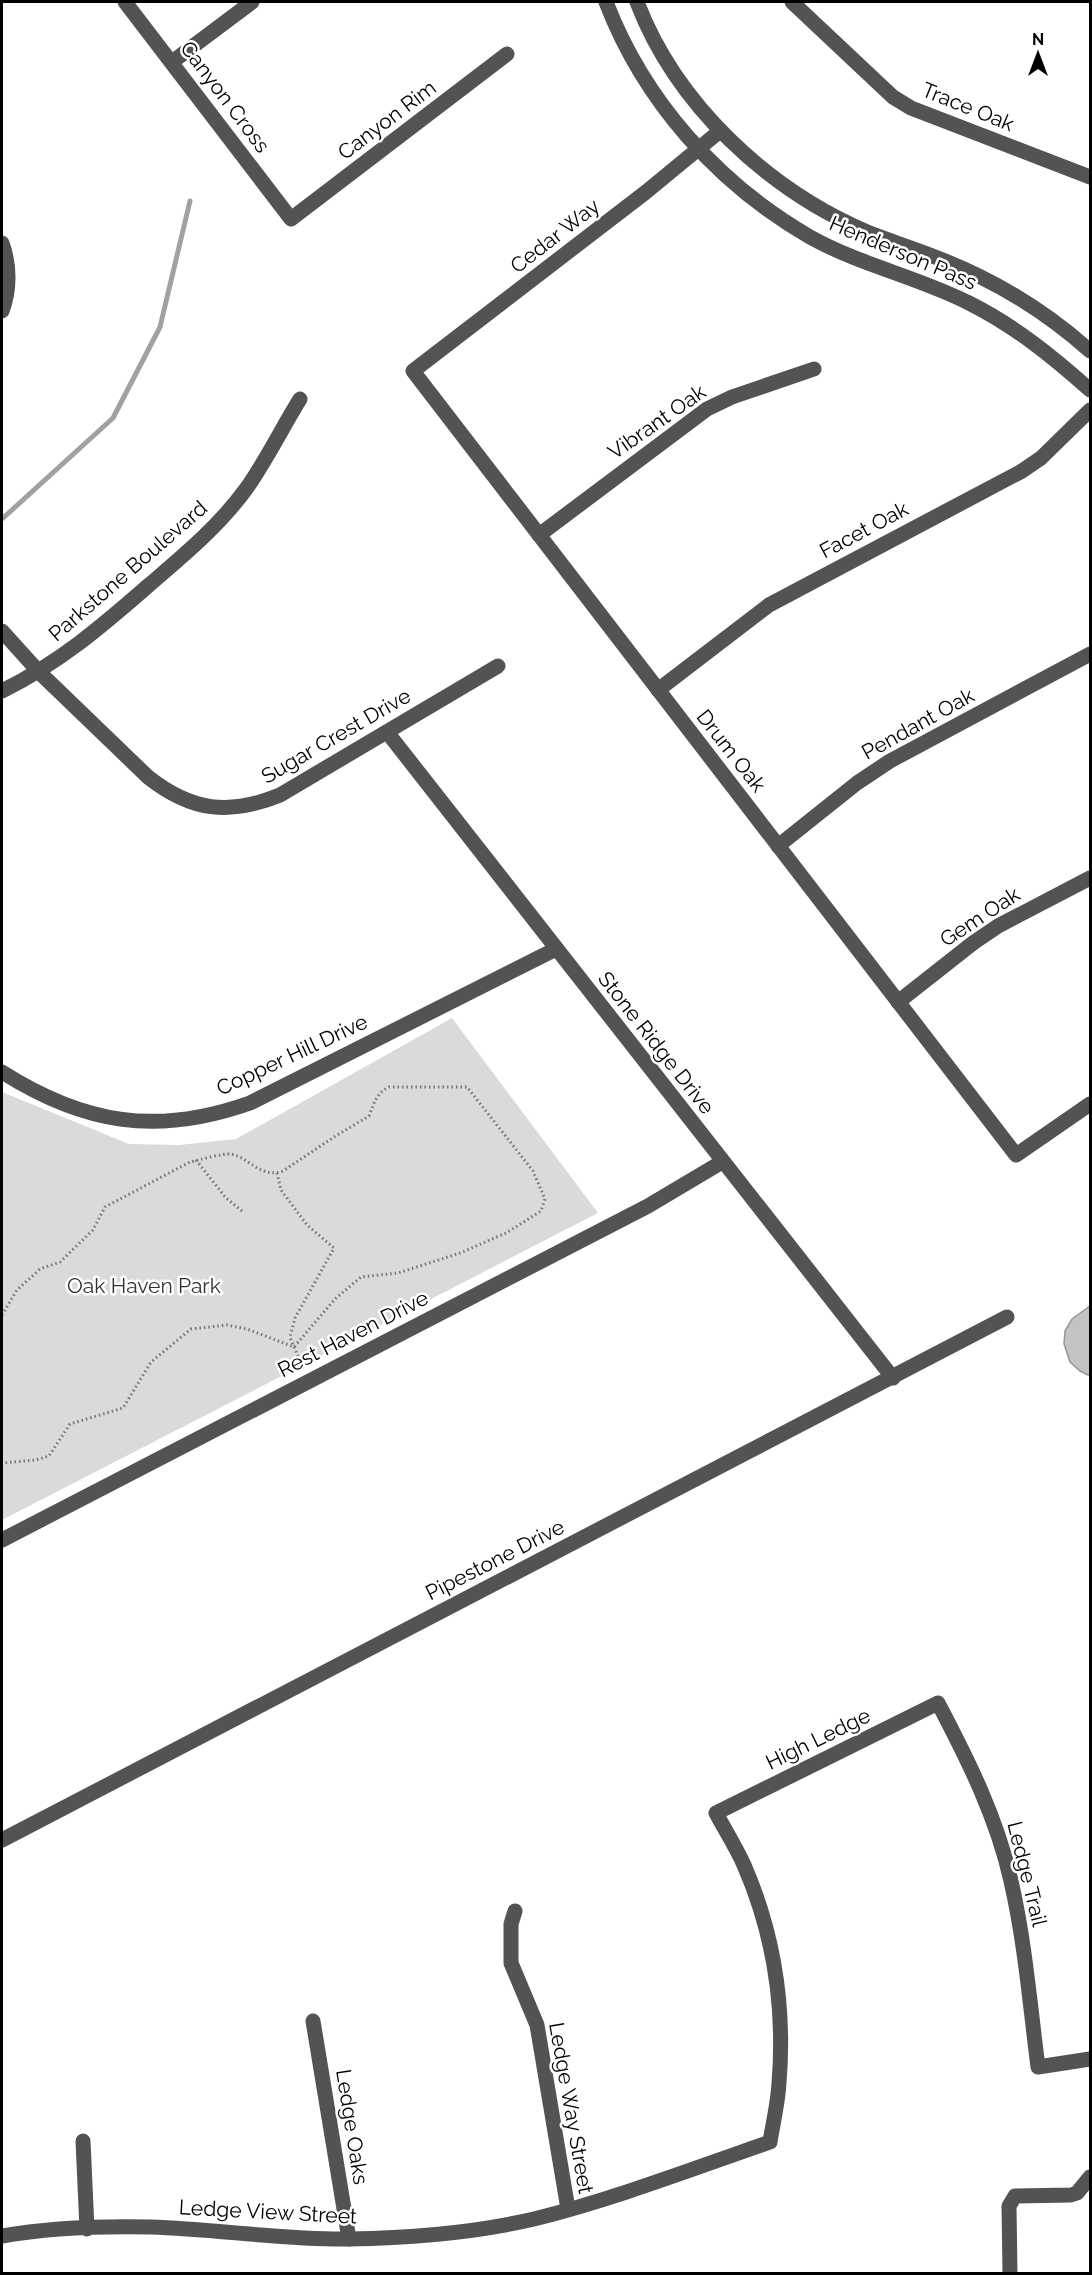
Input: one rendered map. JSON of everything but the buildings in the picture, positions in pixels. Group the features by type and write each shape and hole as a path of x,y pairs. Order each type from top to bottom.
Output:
{"street":[{"name":"Canyon Cross","path":"125,2 291,219"},
{"path":"172,62 252,2"},
{"name":"Henderson Pass","path":"606,2 634,61 660,103 698,150 760,204 811,237 855,259 925,283 969,303 1043,349 1090,390"},
{"name":"Henderson Pass","path":"637,2 659,47 684,86 720,131 777,181 825,212 867,232 936,256 982,277 1027,302 1069,332 1090,351"},
{"name":"Trace Oak","path":"792,2 893,97 911,108 1090,177"},
{"name":"Canyon Rim","path":"291,219 507,54"},
{"name":"Cedar Way","path":"413,371 720,131"},
{"path":"2,243 9,280 2,311"},
{"name":"Vibrant Oak","path":"539,535 706,409 732,397 814,369"},
{"name":"Drum Oak","path":"413,371 1016,1155 1090,1104"},
{"name":"Parkstone Boulevard","path":"2,691 39,672 83,642 194,547 222,519 247,488 300,399"},
{"name":"Facet Oak","path":"658,690 769,605 1022,471 1041,458 1090,410"},
{"name":"Sugar Crest Drive","path":"2,631 39,672 148,777 166,791 188,802 211,807 235,808 258,804 280,795 498,666"},
{"name":"Pendant Oak","path":"778,846 857,783 890,761 1090,654"},
{"name":"Stone Ridge Drive","path":"387,732 893,1378"},
{"name":"Gem Oak","path":"898,1002 998,926 1090,878"},
{"name":"Copper Hill Drive","path":"2,1072 43,1097 93,1114 119,1120 146,1122 199,1118 250,1103 556,949"},
{"name":"Rest Haven Drive","path":"2,1540 648,1206 722,1162"},
{"name":"Pipestone Drive","path":"2,1840 1007,1317"},
{"name":"High Ledge","path":"770,2142 779,2086 781,2043 779,1997 774,1963 756,1896 744,1864 716,1813 938,1703"},
{"name":"Ledge Trail","path":"938,1703 966,1755 991,1816 1010,1879 1023,1946 1038,2067 1090,2059"},
{"name":"Ledge Way Street","path":"515,1911 511,1924 511,1963 537,2025 568,2210"},
{"name":"Ledge Oaks","path":"313,2021 349,2239"},
{"path":"83,2141 87,2229"},
{"name":"Ledge View Street","path":"2,2236 87,2229 151,2228 285,2239 349,2239 402,2237 458,2231 532,2219 568,2210 770,2142"},
{"path":"1010,2274 1009,2206 1015,2196 1071,2195 1077,2193 1090,2177"}],"path":[{"path":"2,1315 17,1290 40,1269 60,1262 93,1230 105,1207 190,1162 231,1154 263,1171 278,1173 369,1116 376,1098 383,1090 400,1087 455,1086 467,1088 533,1171 545,1199 541,1211 515,1228 460,1253 398,1273 361,1277 335,1299 293,1347"},
{"path":"196,1160 226,1198 242,1211"},
{"path":"278,1173 281,1190 307,1225 334,1248 295,1318 290,1338 308,1381"},
{"path":"2,1463 36,1460 49,1456 70,1424 123,1408 151,1362 191,1329 227,1325 247,1329 293,1347"}],"green space":[{"name":"Oak Haven Park","path":"452,1018 598,1213 2,1520 2,1092 129,1144 179,1145 236,1139"}],"waterway":[{"path":"2,519 113,418 160,327 190,201"}]}
